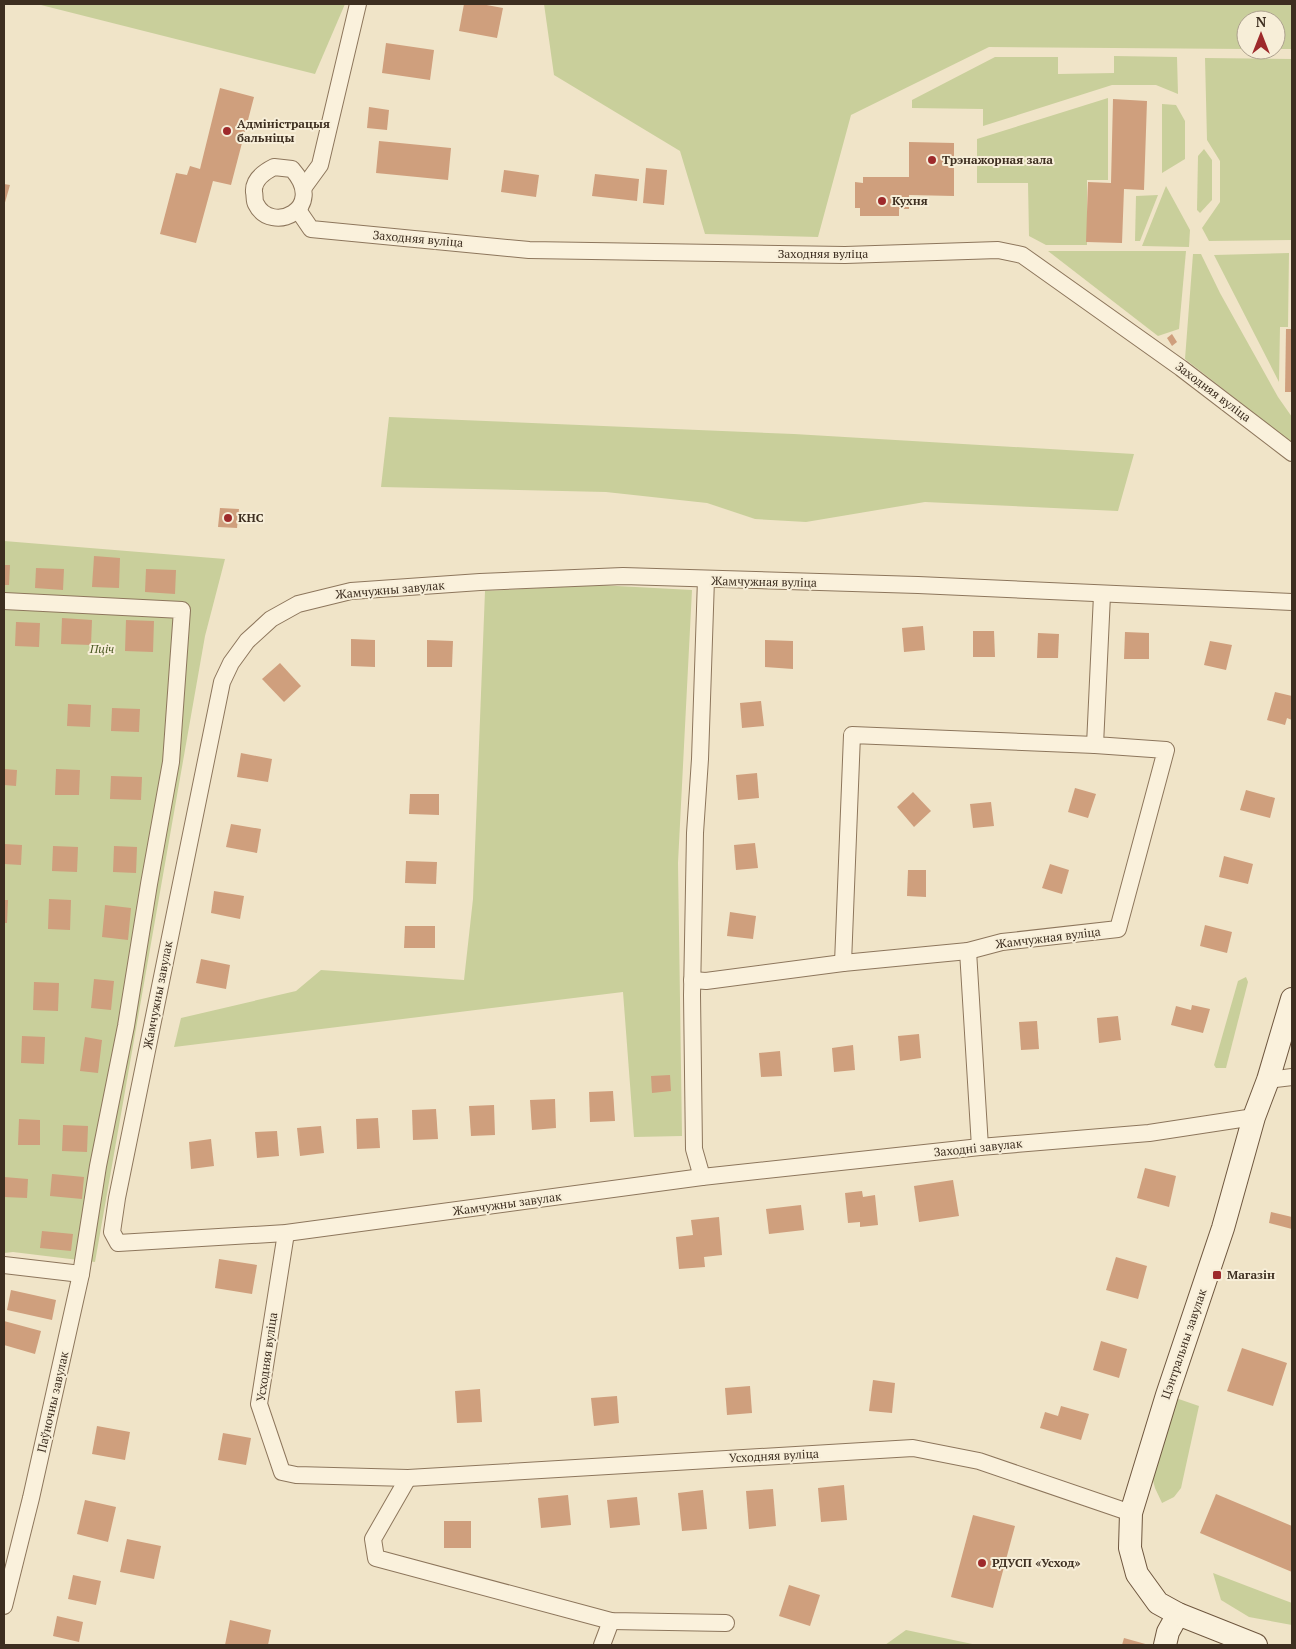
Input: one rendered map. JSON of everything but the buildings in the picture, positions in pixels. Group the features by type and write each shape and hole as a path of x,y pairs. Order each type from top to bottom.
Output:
{"street":[{"path":"304,188 320,164 358,4"},
{"path":"274,167 292,169 304,188 304,200 298,210 284,218 267,216 255,203 254,186 264,172 274,167"},
{"name":"Заходняя вуліца","path":"298,210 311,229 529,250 845,255 998,250 1022,255 1181,368 1292,453"},
{"name":"Жамчужны завулак","path":"702,1177 286,1233 118,1243 112,1232 117,1198 222,682 231,663 247,641 272,619 298,604 351,591 480,582 623,576 706,579"},
{"name":"Жамчужная вуліца","path":"702,1177 694,1149 692,980 694,833 700,759 706,579 918,585 1102,595 1292,602"},
{"path":"1096,745 1102,595"},
{"name":"Паўночны завулак","path":"4,601 182,610 171,762 126,1026 98,1166 82,1274 31,1498 4,1606"},
{"name":"Жамчужная вуліца","path":"692,980 713,980 843,963 968,951 1002,942 1118,929 1166,750 1096,745 852,735 843,963"},
{"path":"968,951 980,1148"},
{"name":"Цэнтральны завулак","path":"1256,1645 1178,1614 1158,1603 1137,1574 1130,1548 1131,1512 1167,1396 1223,1228 1254,1117 1268,1080 1292,999"},
{"path":"1268,1080 1292,1078"},
{"name":"Заходні завулак","path":"702,1177 980,1148 1149,1133 1254,1117"},
{"name":"Усходняя вуліца","path":"286,1233 259,1404 282,1472 296,1475 408,1478 913,1448 979,1461 1131,1512"},
{"path":"4,1265 82,1274"},
{"path":"408,1478 373,1539 376,1558 611,1621 726,1623"},
{"path":"1165,1645 1168,1632 1178,1614"},
{"path":"602,1645 611,1621"}],"green space":[{"path":"37,4 345,4 315,74"},
{"path":"544,4 1292,4 1292,49 1286,49 1286,10 1236,10 1236,49 989,47 851,115 818,237 705,234 680,151 554,75"},
{"path":"1114,56 1177,57 1178,94 1156,85 1112,85 983,126 983,109 912,108 912,100 995,57 1058,57 1058,74 1114,73"},
{"path":"1205,58 1236,58 1236,60 1292,59 1292,240 1209,241 1202,228 1220,202 1220,161 1207,140"},
{"path":"1108,98 1108,180 1087,180 1087,245 1046,245 1029,236 1028,183 977,183 977,139"},
{"path":"1162,104 1176,105 1185,121 1185,159 1162,173"},
{"path":"1204,149 1212,160 1212,200 1200,213 1197,210 1198,156"},
{"path":"1166,186 1190,230 1189,247 1142,246"},
{"path":"1158,195 1140,241 1135,241 1136,196"},
{"path":"1048,251 1186,251 1179,329 1158,336"},
{"path":"1289,253 1288,327 1280,327 1279,382 1214,255"},
{"path":"1193,254 1201,254 1220,293 1278,397 1292,417 1292,443 1185,359"},
{"path":"389,417 794,434 1134,454 1118,511 925,502 806,522 755,519 707,503 606,492 381,487"},
{"name":"Пціч","path":"4,541 225,559 205,636 95,1262 13,1252 4,1253"},
{"path":"598,585 692,590 678,863 682,1136 634,1137 623,992 174,1047 181,1018 296,991 321,970 464,980 473,899 485,591"},
{"path":"1246,977 1248,982 1226,1068 1216,1068 1214,1065 1238,981"},
{"path":"1167,1395 1199,1406 1181,1488 1174,1497 1162,1503 1155,1488 1147,1458"},
{"path":"1213,1573 1292,1603 1292,1625 1249,1617 1221,1600"},
{"path":"906,1630 977,1645 885,1645"}],"place":[{"name":"Адміністрацыя бальніцы","path":"227,131"},
{"name":"Трэнажорная зала","path":"932,160"},
{"name":"Кухня","path":"882,201"},
{"name":"КНС","path":"228,518"},
{"name":"Магазін","path":"1217,1275"},
{"name":"РДУСП «Усход»","path":"982,1563"}]}
